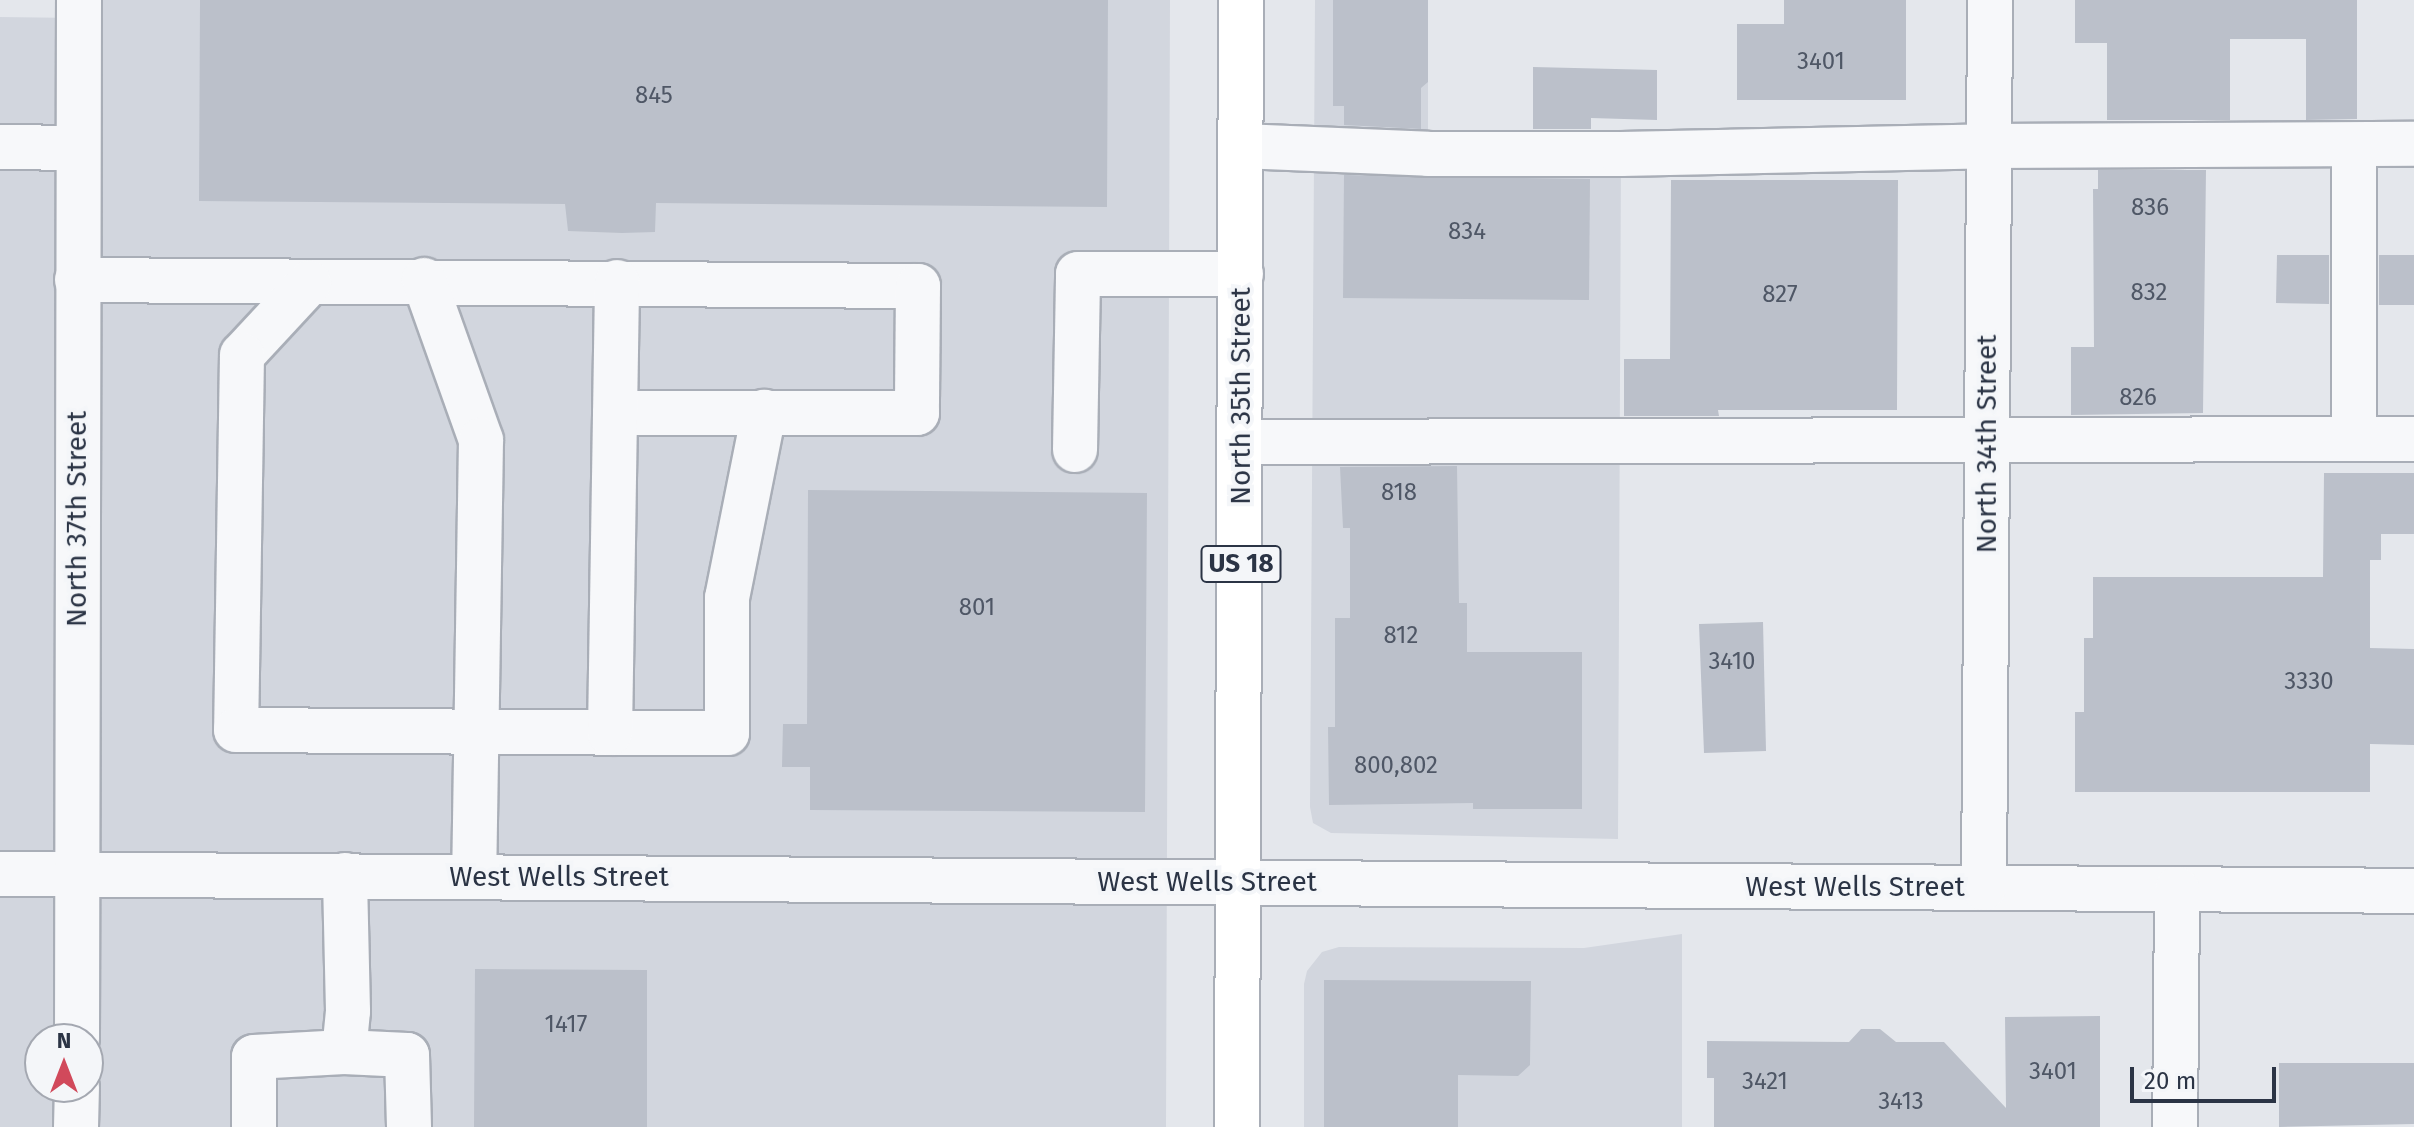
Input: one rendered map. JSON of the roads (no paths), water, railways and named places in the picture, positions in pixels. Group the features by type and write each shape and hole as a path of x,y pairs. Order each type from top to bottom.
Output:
{"main road":[{"name":"North 35th Street","path":"1237,1127 1241,0"}],"street":[{"name":"North 37th Street","path":"77,1023 79,0"},
{"name":"North 34th Street","path":"1984,888 1990,0"},
{"path":"1241,146 1428,154 1621,154 1989,146 2414,144"},
{"path":"2354,145 2354,439"},
{"path":"0,147 78,148"},
{"path":"1075,450 1078,274 1241,274"},
{"path":"77,280 309,283 424,280 918,286 917,413 615,413"},
{"path":"424,280 481,440 474,876"},
{"path":"610,733 617,282"},
{"path":"309,283 242,355 236,730 476,734 727,733 727,598 764,412"},
{"path":"1241,442 2414,439"},
{"name":"West Wells Street","path":"0,874 2414,891"},
{"path":"344,1052 348,1011 345,875"},
{"path":"2175,1127 2177,889"},
{"path":"254,1127 254,1057 344,1052 407,1055 409,1127"},
{"path":"76,1127 77,1103"}]}
